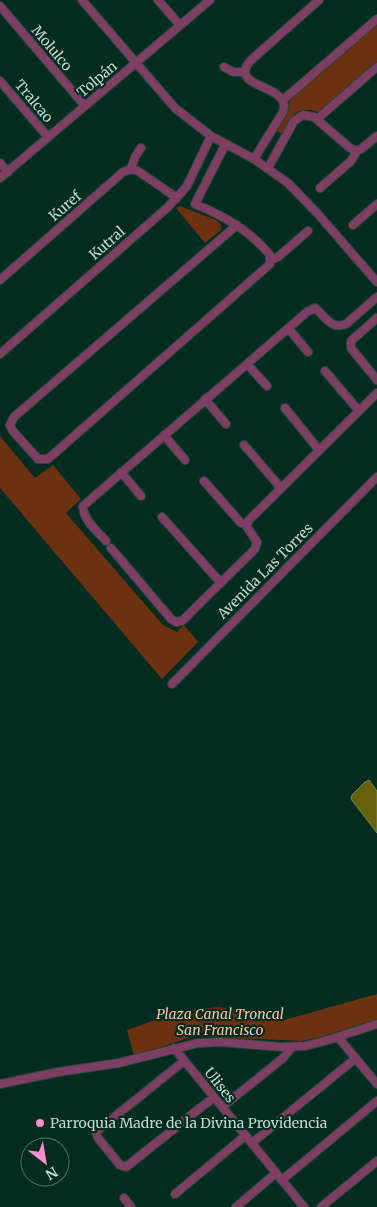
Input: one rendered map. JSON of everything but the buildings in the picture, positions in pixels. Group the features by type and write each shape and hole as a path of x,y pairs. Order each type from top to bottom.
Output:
{"street":[{"path":"82,0 175,108 210,136 268,168 301,196 377,282"},
{"path":"158,0 180,25"},
{"name":"Tolpán","path":"0,178 210,0"},
{"path":"284,100 252,82 245,72 246,67 250,61 319,0"},
{"name":"Molulco","path":"0,6 84,106"},
{"path":"254,159 283,112 284,100 377,19"},
{"path":"224,67 233,72 245,72"},
{"path":"317,119 377,68"},
{"name":"Tralcao","path":"0,81 48,138"},
{"path":"268,168 296,119 306,114 317,119 350,148 357,151"},
{"name":"Kutral","path":"0,354 177,198 187,186 210,136"},
{"path":"320,188 351,161 357,151 377,136"},
{"path":"225,144 195,204 237,225 255,238 270,255 266,268 48,459 38,459 12,430 10,425 14,417 237,225"},
{"name":"Kuref","path":"0,280 123,172 130,169 141,148"},
{"path":"0,162 8,172"},
{"path":"130,169 138,171 177,198"},
{"path":"353,225 377,204"},
{"path":"270,260 278,257 308,231"},
{"path":"106,541 86,519 83,506 306,312 315,308 332,324 342,325 346,324 377,297"},
{"path":"377,318 351,340 351,348 377,380"},
{"path":"288,328 308,352"},
{"path":"247,364 267,386"},
{"path":"325,371 359,411"},
{"path":"111,548 171,619 176,622 182,621 255,549 257,542 247,527 248,521 377,393"},
{"path":"205,400 226,424"},
{"path":"285,408 320,450"},
{"path":"164,435 185,460"},
{"path":"244,444 281,488"},
{"path":"122,472 141,496"},
{"name":"Avenida Las Torres","path":"172,684 377,477"},
{"path":"204,481 241,523 247,524"},
{"path":"162,517 221,583"},
{"path":"0,1084 58,1072 119,1063 198,1043 216,1042 292,1047 318,1043 377,1024"},
{"path":"338,1037 377,1084"},
{"path":"222,1107 282,1059 292,1047"},
{"name":"Ulises","path":"174,1048 304,1207"},
{"path":"252,1143 356,1058"},
{"path":"184,1061 97,1131 98,1138 120,1165 128,1166 214,1097"},
{"path":"236,1207 377,1101"},
{"path":"175,1194 245,1136"},
{"path":"321,1207 377,1161"},
{"path":"124,1198 131,1207"}],"green space":[{"path":"377,22 377,64 320,112 310,110 299,111 292,117 282,134 277,131 288,111 289,100"},
{"path":"180,206 216,220 221,225 221,230 205,243 176,208"},
{"path":"0,436 35,478 53,465 81,499 66,513 163,625 177,632 184,625 198,642 162,679 0,488"},
{"name":"Plaza Canal Troncal San Francisco","path":"377,994 377,1019 321,1037 301,1041 194,1036 134,1056 127,1030 181,1011 219,1007 260,1013 284,1020"}],"shaded area":[{"path":"369,780 377,791 377,833 351,799 352,795"}],"place":[{"name":"Parroquia Madre de la Divina Providencia","path":"40,1123"}]}
